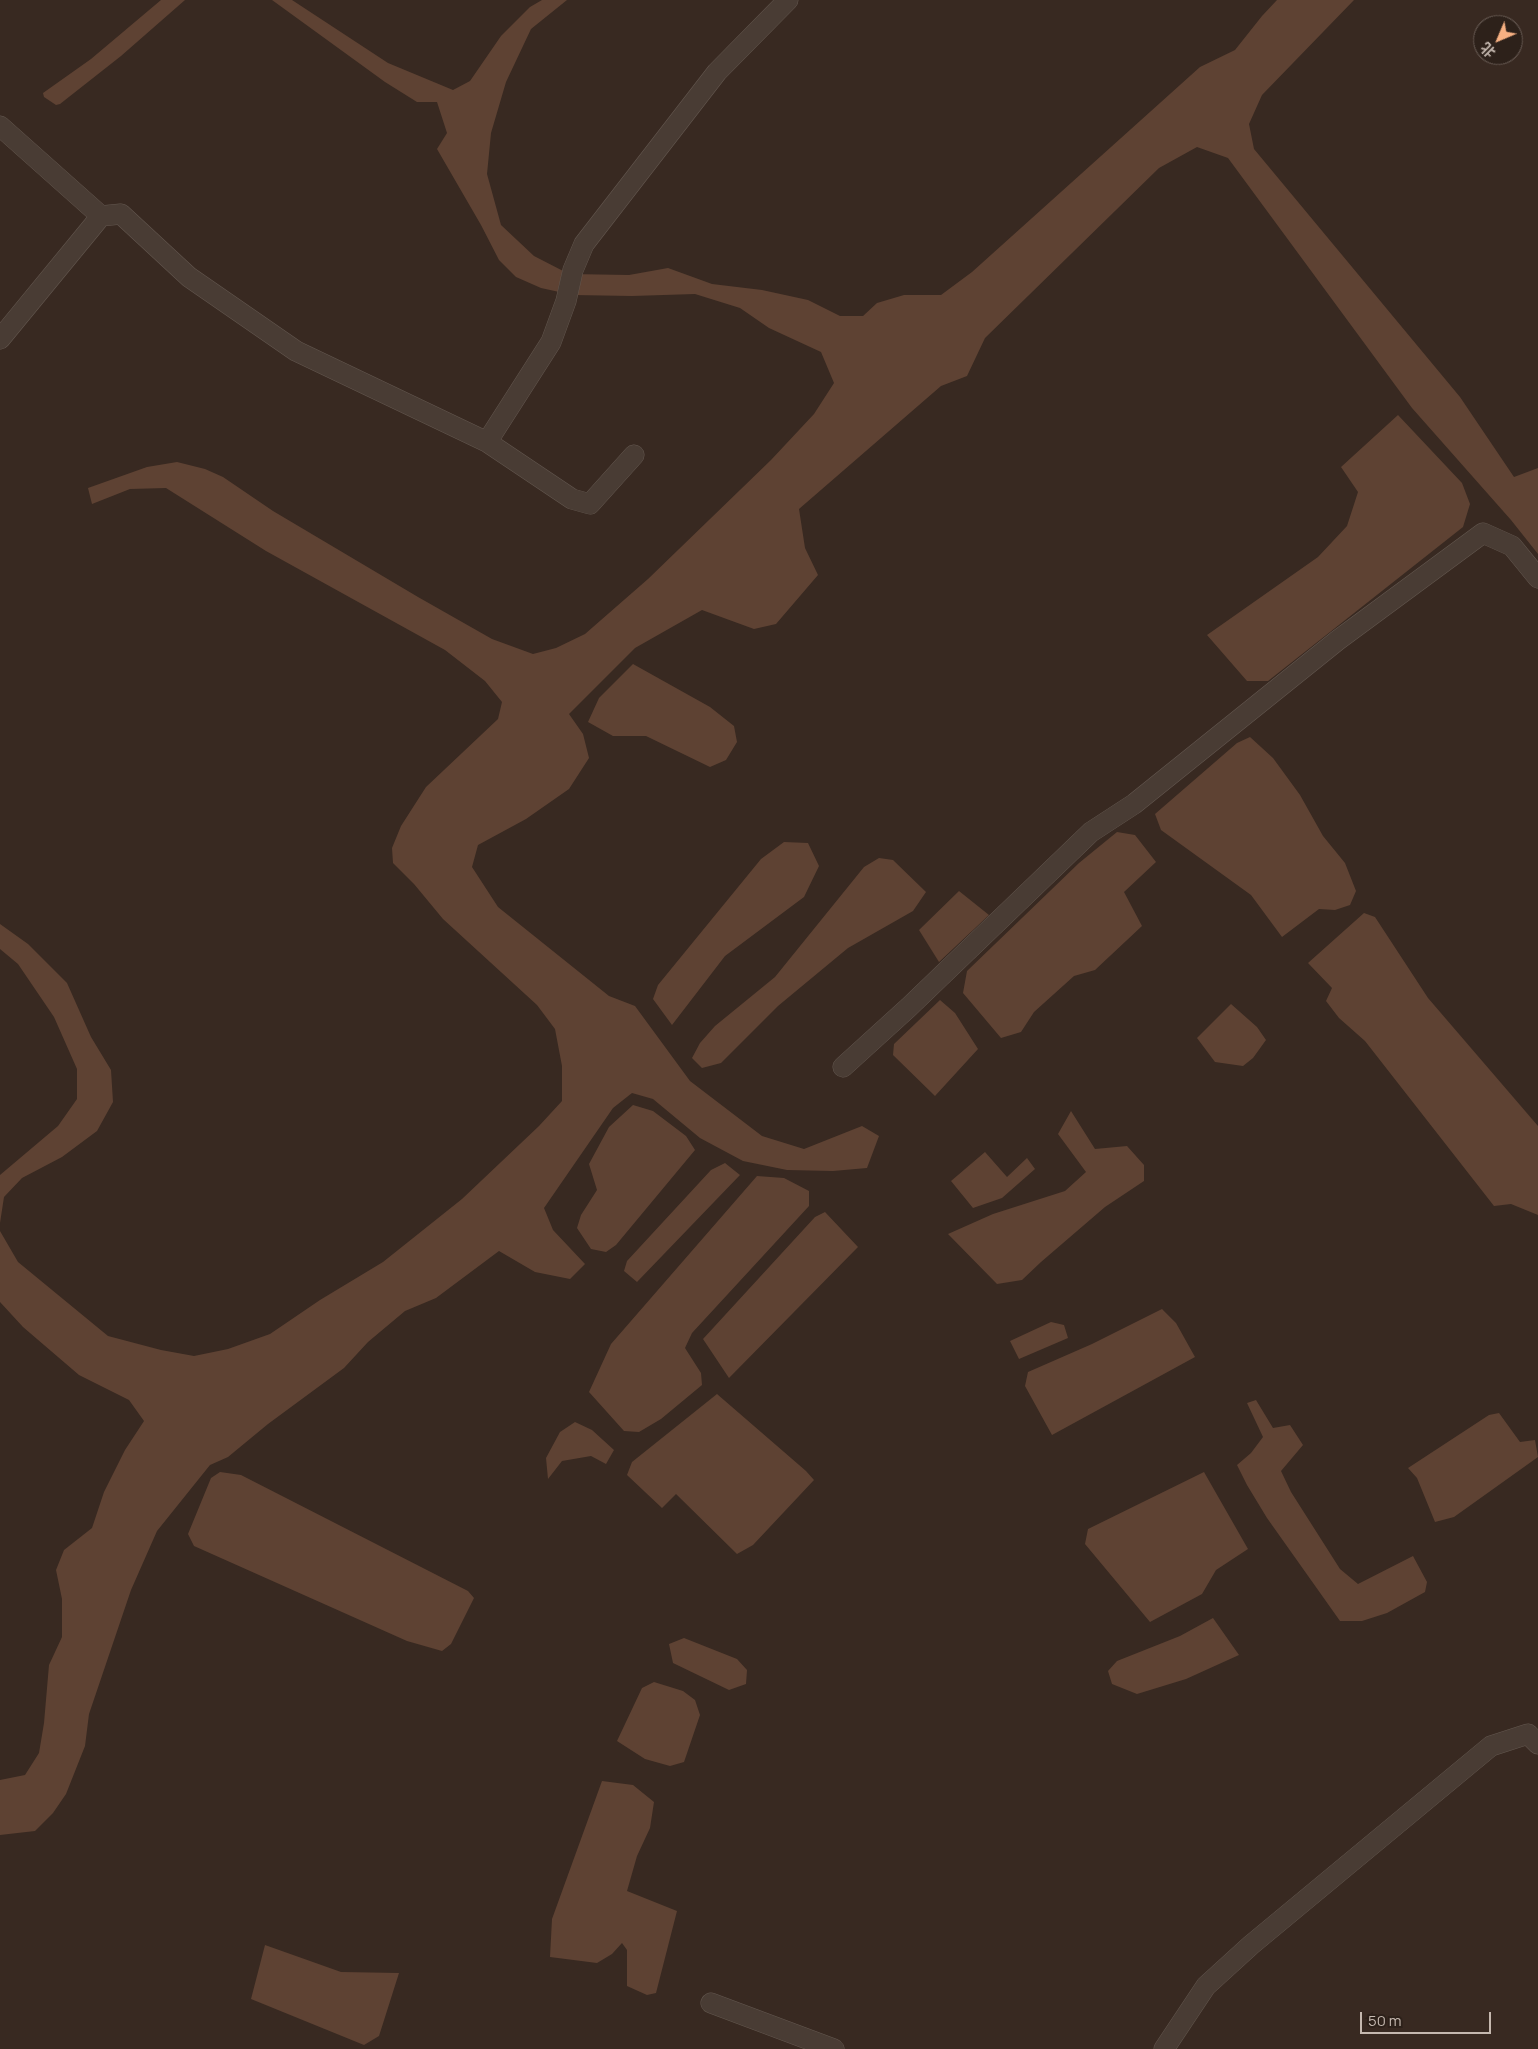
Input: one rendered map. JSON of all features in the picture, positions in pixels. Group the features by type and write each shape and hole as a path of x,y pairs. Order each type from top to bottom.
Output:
{"street":[{"path":"488,442 552,342 566,301 573,270 584,244 718,72 788,0"},
{"path":"0,126 100,216"},
{"path":"0,339 100,216 121,214 189,277 296,351 488,442 572,499 590,504 634,455"},
{"path":"843,1067 909,1007 1091,832 1134,804 1338,640 1483,533 1512,546 1538,578"},
{"path":"1164,2049 1206,1986 1251,1945 1491,1746 1528,1734 1538,1744"},
{"path":"711,2003 834,2049"}],"shaded area":[{"path":"161,0 185,0 121,56 60,104 56,105 44,97 43,93 91,59"},
{"path":"272,0 292,0 388,63 453,90 470,81 501,36 530,7 542,0 567,0 531,29 506,82 491,133 487,174 501,225 534,256 569,274 629,275 668,268 712,284 762,290 808,300 840,316 863,316 877,303 904,295 941,295 972,272 1200,67 1235,50 1277,0 1354,0 1262,95 1249,124 1254,149 1460,397 1514,477 1538,468 1538,554 1511,520 1412,408 1228,158 1197,147 1159,168 985,338 967,376 941,386 799,509 805,548 818,575 776,624 754,629 702,610 635,648 569,714 583,734 589,758 569,789 526,819 478,845 472,867 498,907 609,996 635,1006 690,1081 762,1136 804,1149 862,1126 879,1136 867,1168 833,1171 787,1170 743,1161 700,1138 653,1099 632,1093 613,1108 544,1208 553,1230 585,1264 570,1279 535,1272 499,1251 436,1298 405,1311 368,1342 344,1368 268,1424 228,1457 210,1465 157,1531 131,1590 89,1714 85,1746 66,1794 53,1813 35,1831 0,1835 0,1780 25,1775 39,1753 44,1723 49,1665 62,1637 62,1599 56,1570 64,1550 92,1528 104,1492 125,1450 144,1421 129,1400 79,1375 23,1327 0,1302 0,1231 18,1262 108,1336 161,1350 194,1356 228,1349 270,1334 320,1300 383,1262 462,1199 539,1126 562,1101 562,1066 555,1029 537,1005 443,919 414,884 393,863 392,848 401,826 426,787 498,719 502,702 485,681 445,650 266,551 166,488 130,489 92,504 88,488 147,467 177,462 205,469 223,477 273,511 492,639 533,654 556,648 585,634 648,579 771,460 814,414 834,383 821,352 769,328 740,308 695,294 573,295 541,288 516,277 499,260 437,149 447,133 437,102 417,102 385,82"},
{"path":"1398,415 1462,483 1470,504 1463,527 1268,681 1247,681 1207,635 1318,557 1347,526 1358,492 1341,467"},
{"path":"633,664 710,707 734,726 737,742 726,760 710,767 646,736 613,736 588,722 599,698"},
{"path":"1250,737 1273,758 1300,795 1323,836 1345,863 1356,891 1350,905 1335,910 1319,909 1282,937 1251,895 1161,830 1155,814 1237,743"},
{"path":"1117,832 1135,835 1156,862 1124,892 1142,926 1095,970 1074,976 1034,1012 1021,1032 1001,1038 963,993 967,971 1079,863"},
{"path":"784,842 808,843 819,866 804,897 725,956 672,1025 653,999 658,985 761,859"},
{"path":"879,858 893,860 926,892 913,911 848,948 778,1006 721,1063 702,1068 692,1058 700,1043 715,1026 775,977 864,867"},
{"path":"959,891 989,915 939,962 919,930"},
{"path":"1364,913 1375,917 1428,998 1538,1126 1538,1215 1511,1204 1494,1206 1365,1041 1339,1018 1326,1001 1332,988 1308,963"},
{"path":"0,924 28,944 67,983 91,1037 111,1070 113,1102 97,1131 62,1157 22,1178 4,1197 0,1223 0,1175 58,1126 77,1099 77,1069 54,1017 18,964 0,949"},
{"path":"940,1000 955,1013 978,1049 935,1096 893,1055 894,1044"},
{"path":"1231,1004 1257,1027 1266,1040 1253,1058 1243,1066 1215,1062 1197,1038"},
{"path":"633,1105 653,1111 686,1136 695,1150 616,1245 606,1252 591,1249 577,1228 581,1215 597,1190 589,1164 609,1127"},
{"path":"1071,1111 1095,1149 1127,1146 1144,1165 1144,1181 1105,1207 1022,1280 997,1284 948,1234 993,1214 1065,1191 1086,1172 1058,1134"},
{"path":"985,1152 1007,1177 1027,1158 1035,1169 1002,1198 973,1208 951,1181"},
{"path":"725,1163 740,1175 637,1282 624,1271 627,1261 711,1170"},
{"path":"757,1176 784,1178 809,1191 809,1206 692,1333 685,1348 701,1373 702,1385 661,1419 639,1432 624,1431 589,1392 611,1344"},
{"path":"825,1212 858,1247 729,1378 703,1339 815,1217"},
{"path":"1162,1309 1176,1323 1195,1357 1052,1435 1025,1386 1028,1372 1092,1344"},
{"path":"1051,1322 1064,1325 1068,1338 1019,1359 1010,1341"},
{"path":"717,1394 814,1480 753,1545 737,1554 676,1494 662,1508 627,1475 632,1462"},
{"path":"1256,1400 1273,1428 1290,1425 1303,1445 1281,1471 1291,1492 1340,1569 1358,1584 1413,1556 1427,1582 1425,1592 1387,1613 1362,1621 1340,1621 1267,1518 1237,1465 1251,1453 1263,1437 1247,1403"},
{"path":"1499,1413 1520,1442 1535,1440 1538,1457 1454,1517 1435,1522 1417,1478 1408,1468 1489,1415"},
{"path":"575,1422 592,1430 614,1450 606,1464 591,1456 562,1461 548,1479 546,1458 560,1432"},
{"path":"220,1472 241,1475 468,1591 474,1598 451,1644 442,1651 407,1641 194,1546 188,1534 211,1478"},
{"path":"1204,1472 1248,1549 1216,1570 1202,1594 1150,1622 1085,1544 1088,1529"},
{"path":"1213,1618 1239,1655 1186,1679 1137,1694 1112,1684 1108,1671 1117,1661 1180,1636"},
{"path":"684,1638 737,1659 747,1670 746,1684 729,1690 673,1663 669,1644"},
{"path":"654,1682 683,1691 695,1700 700,1715 684,1762 670,1766 645,1759 617,1741 642,1688"},
{"path":"602,1781 633,1785 654,1802 650,1828 637,1856 627,1891 677,1911 656,1993 647,1995 627,1986 627,1950 622,1943 612,1954 597,1963 550,1957 552,1919"},
{"path":"265,1945 341,1972 399,1973 379,2036 364,2045 251,1999"}]}
